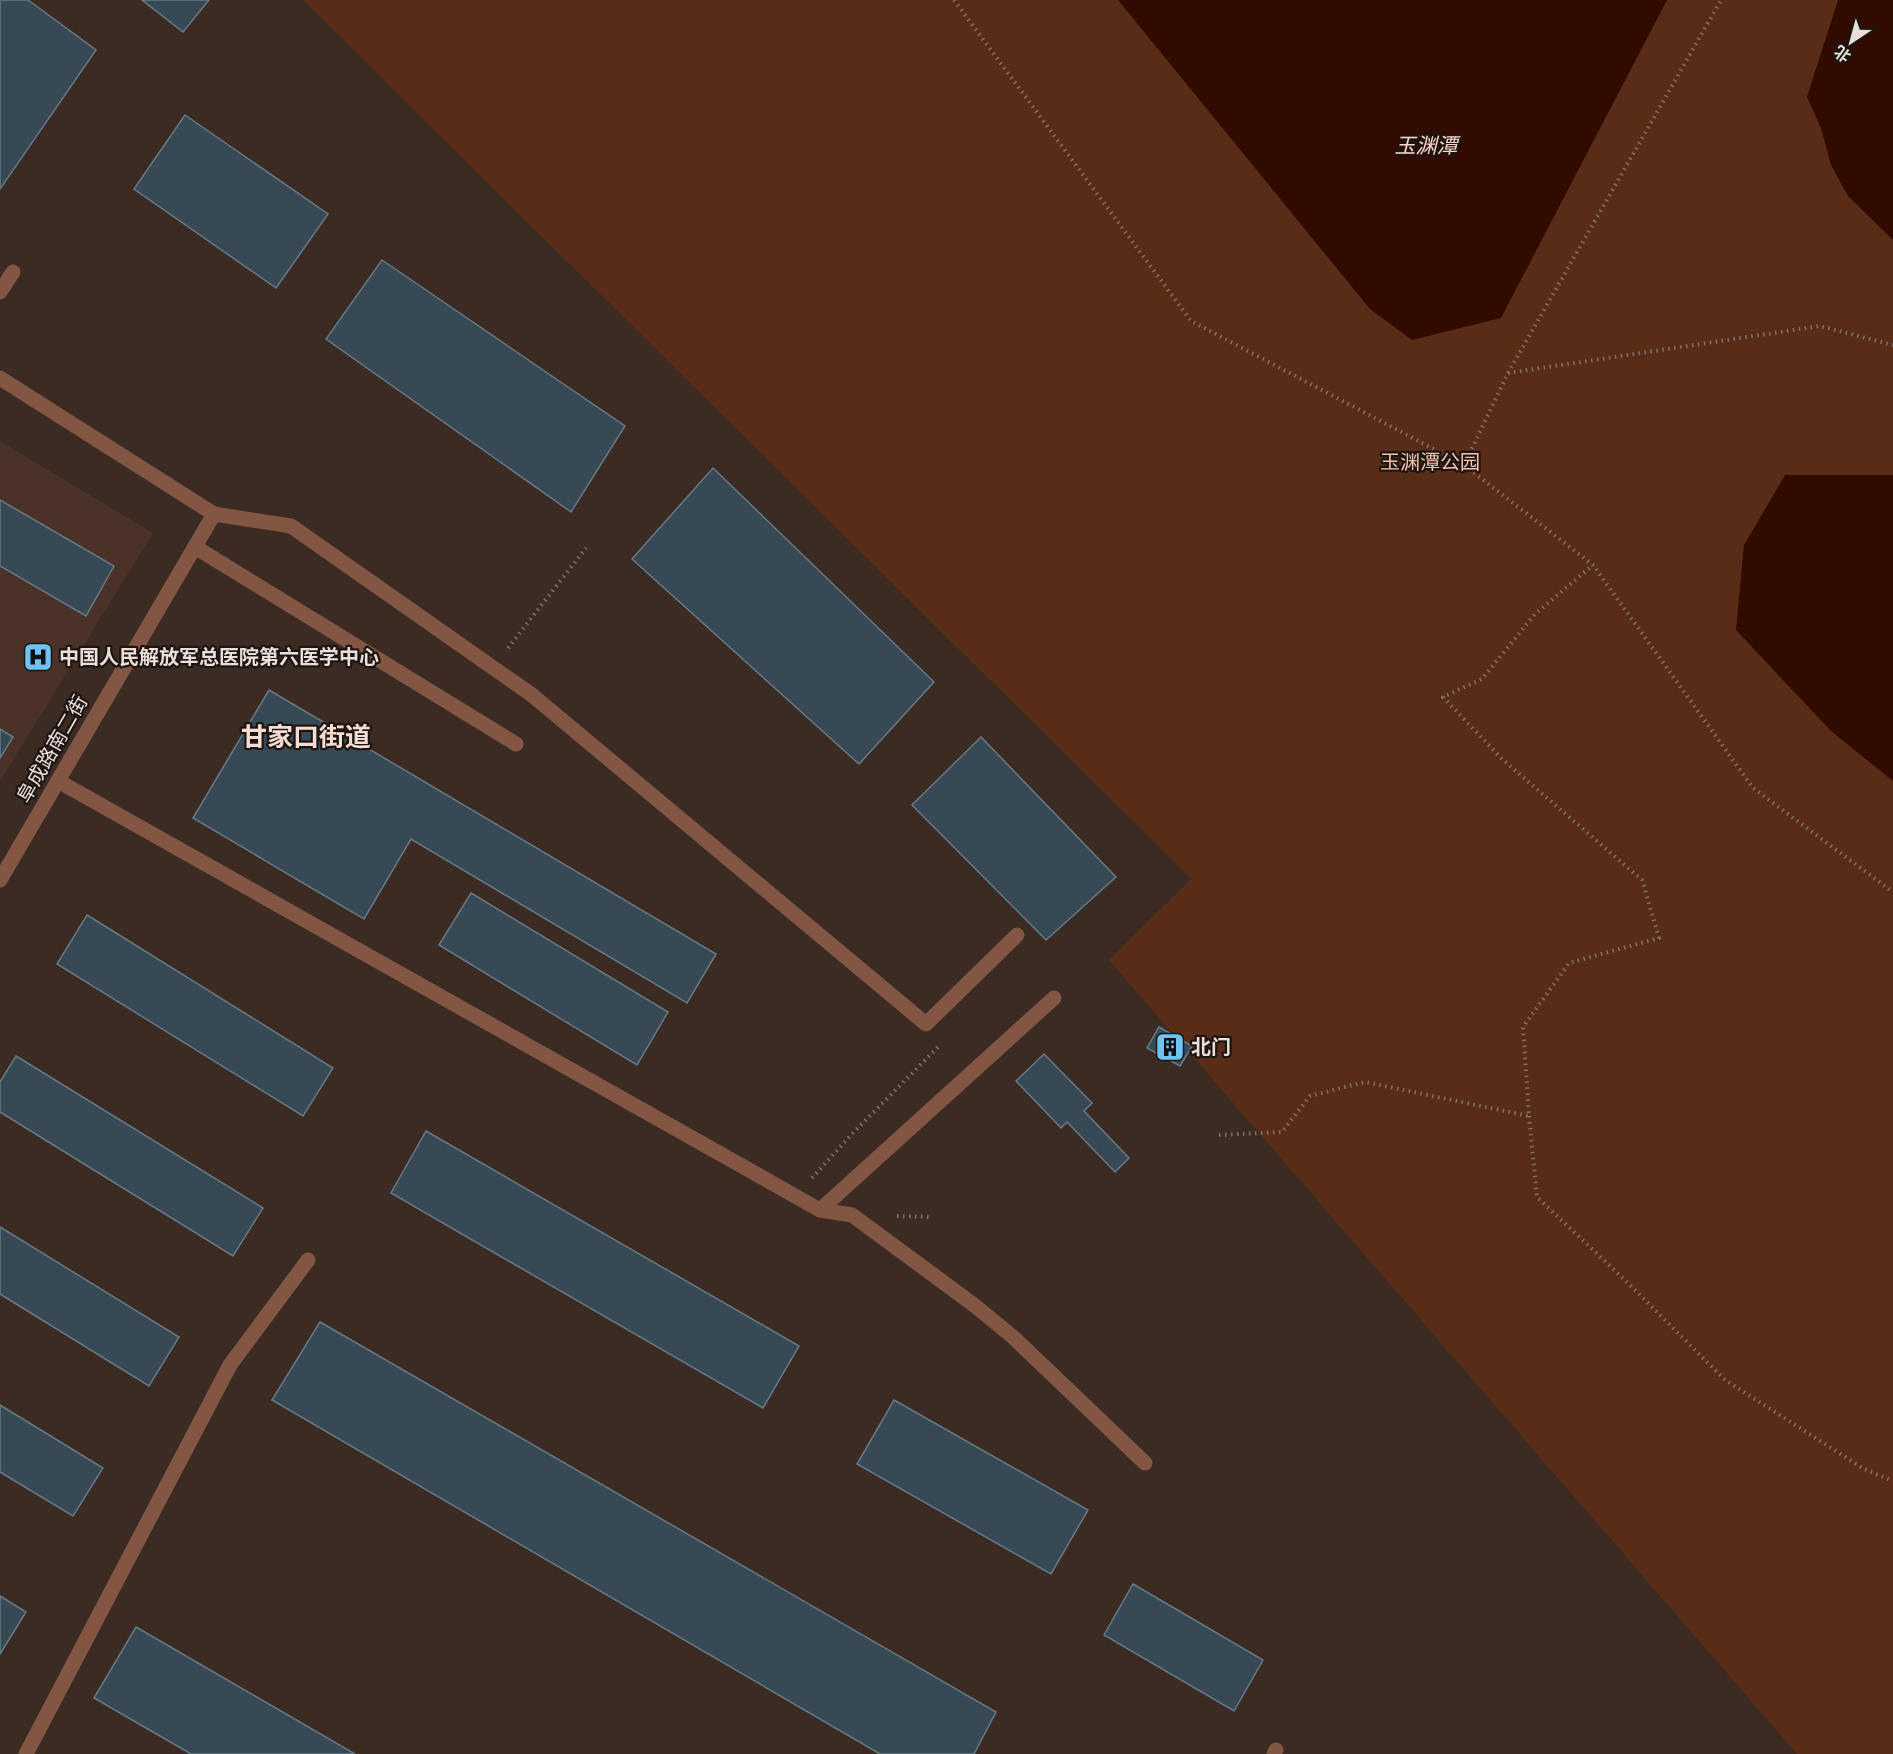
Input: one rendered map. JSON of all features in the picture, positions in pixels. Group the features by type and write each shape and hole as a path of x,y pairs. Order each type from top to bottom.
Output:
{"street":[{"path":"0,292 13,272"},
{"path":"0,378 214,514 291,526 532,695 926,1024 1017,935"},
{"name":"阜成路南二街","path":"0,880 214,514"},
{"path":"195,547 516,744"},
{"path":"58,781 795,1197 820,1210 852,1215 974,1305 1013,1337 1145,1463"},
{"path":"820,1210 1054,998"},
{"path":"27,1754 230,1365 308,1260"}],"path":[{"path":"954,0 1191,321 1464,465 1593,565 1753,788 1893,892"},
{"path":"1464,465 1508,373 1721,0"},
{"path":"1508,373 1820,326 1893,345"},
{"path":"493,668 586,548"},
{"path":"1593,565 1535,614 1482,679 1443,697 1502,759 1642,880 1659,938 1569,963 1523,1027 1538,1197 1725,1380 1864,1469 1893,1481"},
{"path":"795,1197 851,1135 945,1040 926,1024"},
{"path":"1219,1135 1281,1132 1310,1096 1365,1082 1530,1116"}],"shaded area":[{"name":"中国人民解放军总医院第六医学中心","path":"0,441 153,533 0,781"}],"green space":[{"name":"玉渊潭公园","path":"303,0 1893,0 1893,1754 1797,1754 1109,960 1191,879"}],"water":[{"name":"玉渊潭","path":"1118,0 1667,0 1501,318 1412,340 1370,309"},
{"path":"1838,0 1893,0 1893,240 1848,196 1831,165 1821,128 1807,97"},
{"path":"1785,475 1893,475 1893,781 1831,731 1736,630 1744,545"}],"building":[{"path":"0,0 28,0 96,50 0,189"},
{"path":"142,0 209,0 183,32"},
{"path":"185,115 328,214 276,288 134,189"},
{"path":"382,260 625,426 571,512 326,339"},
{"path":"713,468 934,682 859,764 632,559"},
{"path":"0,500 114,566 86,616 0,566"},
{"path":"269,690 716,954 687,1003 411,839 364,919 193,818"},
{"path":"0,729 13,737 0,758"},
{"path":"981,737 1116,877 1046,940 912,805"},
{"path":"471,893 668,1012 637,1065 439,945"},
{"path":"87,915 333,1068 303,1116 57,964"},
{"name":"北门","path":"1159,1027 1192,1046 1180,1066 1147,1048"},
{"path":"1044,1054 1092,1103 1084,1111 1129,1158 1115,1172 1067,1122 1061,1128 1016,1081"},
{"path":"16,1056 263,1208 233,1256 0,1112 0,1082"},
{"path":"426,1131 799,1346 763,1408 391,1193"},
{"path":"0,1227 179,1337 149,1386 0,1294"},
{"path":"320,1322 996,1712 974,1754 880,1754 272,1400"},
{"path":"894,1400 1088,1510 1051,1574 857,1464"},
{"path":"0,1405 103,1468 73,1516 0,1472"},
{"path":"1133,1584 1263,1660 1234,1711 1104,1635"},
{"path":"0,1596 26,1612 0,1654"},
{"path":"136,1627 355,1754 191,1754 94,1698"}],"place":[{"name":"中国人民解放军总医院第六医学中心","path":"38,657"},
{"name":"北门","path":"1170,1047"}],"district":[{"name":"甘家口街道","path":"306,737"}]}
